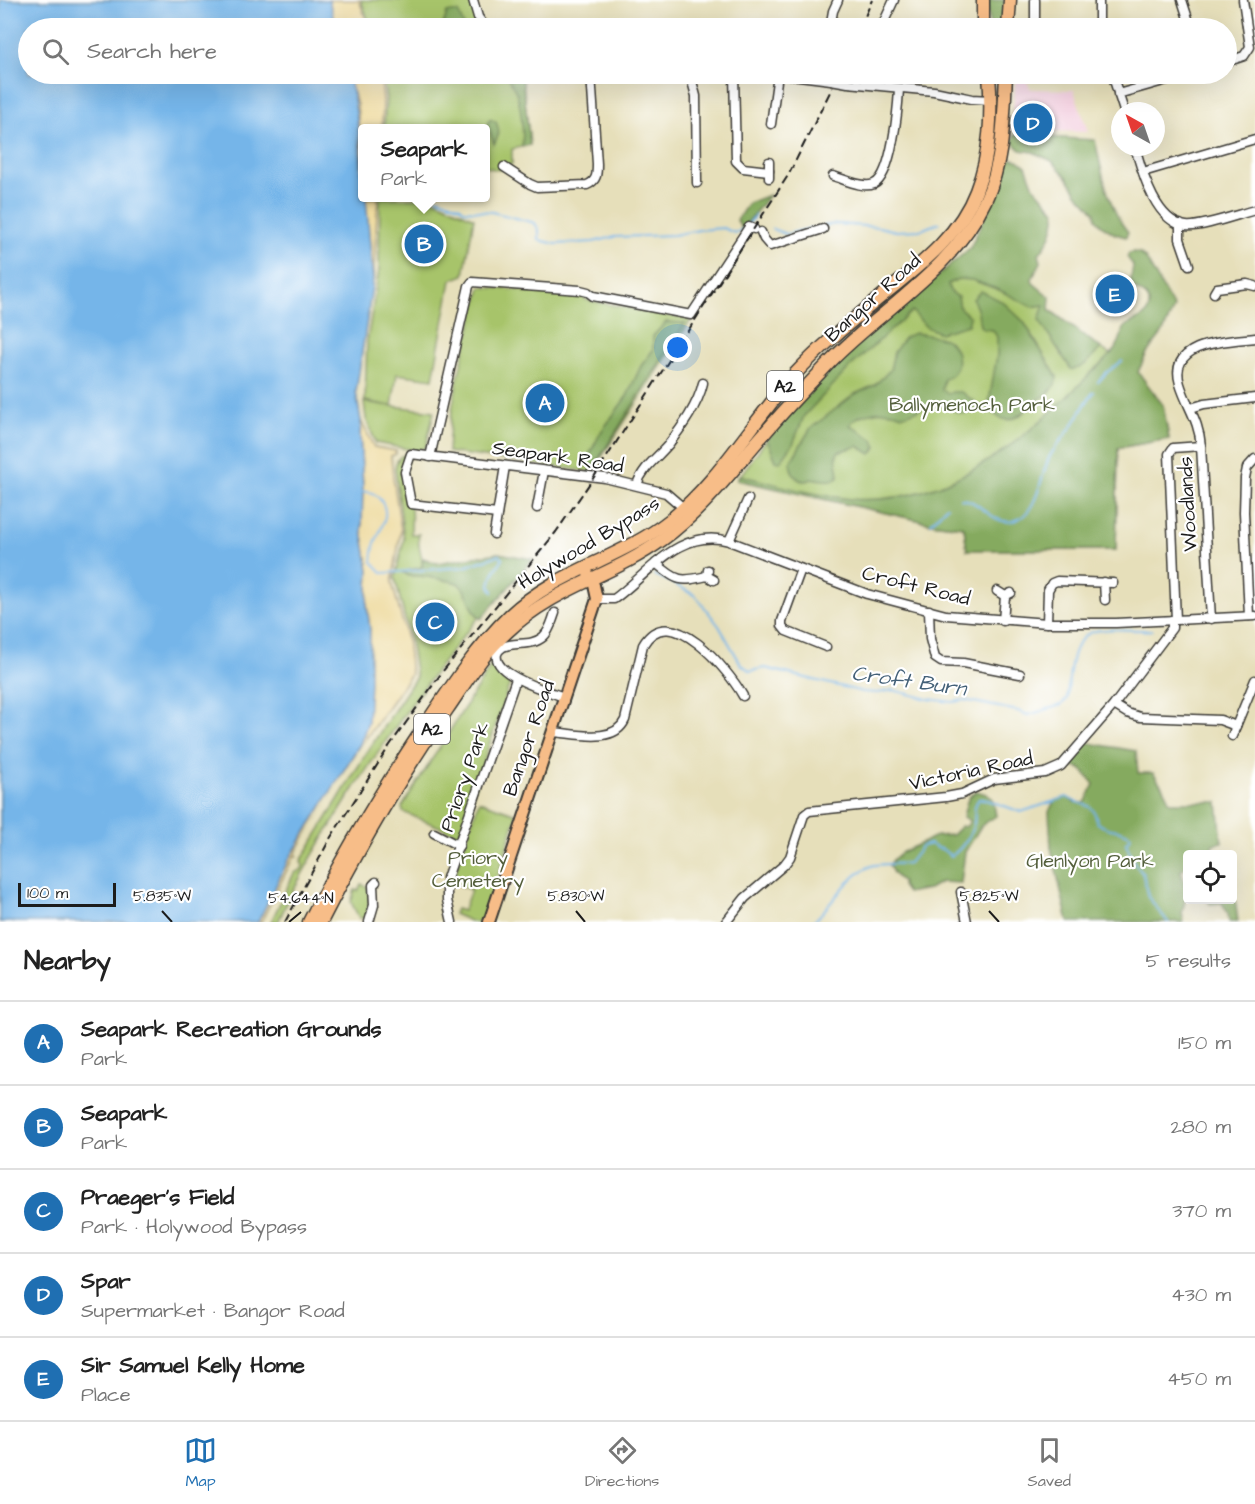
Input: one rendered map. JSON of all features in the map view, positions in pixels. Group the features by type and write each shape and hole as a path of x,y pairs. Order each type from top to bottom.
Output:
{"highway":[{"path":"983,0 983,18"},
{"path":"1009,18 1010,0"},
{"name":"A2","path":"965,224 984,166 990,129 990,84"},
{"name":"Bangor Road","path":"688,512 832,360 949,256 965,224 986,201 999,162 1005,84"},
{"name":"Holywood Bypass","path":"309,922 362,825 409,750 473,657 512,614 551,584 621,565 650,548 688,512"},
{"name":"Holywood Bypass","path":"321,922 375,821 428,736 488,652 505,633 540,604 566,590 588,573"}],"main road":[{"path":"588,573 597,599"},
{"name":"Bangor Road","path":"489,922 597,599"}],"street":[{"path":"472,0 479,18"},
{"path":"832,18 838,0"},
{"path":"886,18 894,0"},
{"path":"1035,0 1035,18"},
{"path":"1099,0 1099,18"},
{"path":"1182,0 1188,18"},
{"path":"1237,59 1249,50 1243,0"},
{"path":"504,167 537,187 593,182 597,174 597,164 592,84"},
{"path":"693,84 696,96 697,183"},
{"path":"734,84 736,161 743,168 769,170"},
{"path":"771,124 779,84"},
{"path":"859,84 991,100"},
{"path":"1115,84 1121,102"},
{"path":"1118,94 1153,84"},
{"path":"832,176 867,185 874,184 881,178 891,146 899,89"},
{"path":"1143,172 1255,139"},
{"path":"1138,156 1150,194 1165,212 1180,224 1192,226 1255,210"},
{"path":"1180,224 1182,247 1189,265"},
{"path":"430,457 469,286 472,282 579,290 614,301 691,315 749,227 758,231 770,246 823,229"},
{"path":"1214,293 1217,288 1247,284 1255,286"},
{"path":"1201,446 1199,428 1180,385 1181,366 1189,353 1203,345 1255,338"},
{"path":"637,486 640,475 667,446 704,388"},
{"path":"1191,408 1204,404 1255,398"},
{"name":"Woodlands","path":"1174,620 1169,454 1172,449 1201,446 1211,619"},
{"name":"Seapark Road","path":"497,514 411,504 405,472 411,454 604,478 666,493 688,512"},
{"path":"1252,616 1251,572 1244,505 1245,475 1249,465 1255,459"},
{"path":"494,534 505,466"},
{"path":"537,508 544,471"},
{"path":"729,541 748,499"},
{"name":"Croft Road","path":"597,599 614,599 671,550 691,541 709,538 729,541 867,594 946,615 1047,623 1252,616"},
{"path":"656,563 666,572 681,580 710,575"},
{"path":"801,569 782,626 786,630 825,647"},
{"path":"1047,623 1048,590 1052,583 1057,581 1109,583 1105,600"},
{"path":"1003,621 1004,593"},
{"path":"928,610 930,639 935,658 941,662 963,663 1020,674"},
{"path":"555,613 548,623 545,635 537,641 506,646 499,651 497,656 498,663 516,679 564,697"},
{"name":"Victoria Road","path":"726,922 746,898 790,857 804,815 809,811 946,797 962,794 994,779 1045,773 1062,766 1114,705 1172,628 1174,620"},
{"path":"552,732 603,736 618,731 625,720 644,645 650,636 663,629 679,631 703,649 722,667 743,696"},
{"name":"Priory Park","path":"452,922 447,900 447,878 516,679"},
{"path":"1232,736 1255,680"},
{"path":"1114,705 1127,713 1140,717 1220,720 1236,726"},
{"path":"434,833 459,846"},
{"path":"369,922 374,905 373,890 376,882"},
{"path":"961,892 967,922"}],"shaded area":[{"path":"1015,84 1028,84 1031,89 1074,90 1088,132 1011,130"}],"green space":[{"path":"361,0 471,0 479,18 367,18"},
{"path":"987,0 1004,0 1003,18 989,18"},
{"path":"458,12 461,18 445,18 447,13"},
{"path":"384,84 523,84 530,145 512,149 512,164 498,170 490,168 490,124 384,124 386,98"},
{"path":"511,84 523,84 530,145 522,147 522,126 515,90"},
{"path":"490,119 496,122 498,136 494,144 490,124 487,124"},
{"path":"1014,135 1095,140 1106,188 1115,211 1128,232 1126,237 1115,234 1101,225 1096,219 1095,212 1052,161 1033,152 1020,150 1013,141"},
{"path":"1007,158 1018,160 1026,166 1034,187 1055,211 1053,228 1039,254 1041,262 1032,279 1033,283 1050,297 1049,310 1101,348 1080,368 1071,369 1039,320 1044,305 1032,307 999,290 972,280 958,279 948,284 950,291 958,297 960,308 970,317 968,325 940,333 926,327 912,311 850,367 804,416 793,444 780,462 776,461 767,439 842,358 970,248 1002,179"},
{"path":"769,195 742,230 737,220 748,203"},
{"path":"380,202 440,202 474,218 464,275 451,280 433,379 397,374 392,406 434,411 426,447 418,451 376,443 366,419 364,402 391,406 365,401 367,341 379,270"},
{"name":"Ballymenoch Park","path":"970,248 1096,345 1137,372 1163,405 1169,439 1118,448 1116,550 967,550 964,527 931,523 737,480 767,439 801,401"},
{"path":"1129,253 1140,253 1146,259 1174,308 1163,332 1147,353 1138,372 1163,405 1169,439 1118,448 1116,550 967,550 964,527 931,523 737,480 739,475 836,497 886,499 920,492 953,480 984,463 1041,421 1114,351 1126,326 1146,314 1149,301 1131,283 1133,265 1127,257"},
{"path":"481,287 579,295 587,300 691,320 592,472 448,452 456,390"},
{"path":"981,291 1003,302 1024,322 1057,377 1050,392 1013,419 1001,418 988,408 997,355 997,337 993,330 983,329 980,326 973,299"},
{"path":"666,322 685,323 593,468 584,465 601,432 627,396 641,366 653,350 653,336"},
{"path":"915,333 941,338 952,345 957,355 957,367 950,376 944,379 942,390 949,394 961,392 975,402 974,409 959,413 934,404 906,415 882,412 863,415 850,425 874,441 877,447 871,454 858,446 838,452 836,458 838,477 832,480 802,481 796,477 790,463 810,429 855,394 875,385 890,370 894,352 905,337"},
{"path":"410,454 403,467 403,474 411,509 411,534 419,534 418,543 422,567 403,572 409,576 458,583 468,594 479,617 428,682 380,749 312,857 278,922 271,922 294,873 301,870 303,866 301,861 362,760 416,677 410,639 395,578 404,539 395,468 399,458"},
{"path":"498,553 533,559 481,619 458,583 409,576 403,572 422,567 423,558 437,563"},
{"path":"492,664 511,680 459,835 403,812 402,807"},
{"name":"Glenlyon Park","path":"1083,742 1136,751 1138,773 1153,773 1170,802 1218,802 1222,842 1213,844 1214,850 1183,850 1183,869 1181,871 1184,922 1068,922 1051,848 1049,812 1054,801 1067,797 1074,802 1085,803 1094,784 1081,769 1067,764"},
{"path":"976,791 993,799 996,816 981,826 965,852 961,883 941,882 929,889 907,893 889,865 899,854 907,850 935,837 952,835 961,826 966,827 970,821 963,817 966,806 970,796"},
{"name":"Priory Cemetery","path":"479,801 517,814 484,922 472,922 454,914 456,909 463,911 471,890 452,882"},
{"path":"361,884 368,887 369,895 369,907 364,918 359,918 351,902 355,890 358,891"},
{"path":"1223,904 1236,904 1238,922 1229,922"}],"sand":[{"path":"328,0 359,0 365,18 333,18"},
{"path":"351,84 381,84 382,124 359,124 357,105"},
{"path":"365,202 378,202 373,280"},
{"path":"361,421 374,447 396,451 396,454 391,456 401,530 392,583 407,638 411,674 364,741 296,852 297,856 294,856 261,922 257,922 370,629 367,606 369,570 362,530"}],"water":[{"path":"0,0 329,0 334,18 18,18 18,84 351,84 358,130 358,202 366,202 373,280 356,392 361,421 362,530 369,570 367,606 370,629 370,682 368,722 360,744 289,859 258,922 0,922"}],"pier":[{"path":"367,735 363,745 296,853 327,799"}],"waterway":[{"path":"448,202 464,210 492,212 535,223 539,231 539,240 556,244 593,242 614,237 674,235 723,228 735,233 744,229"},
{"path":"748,225 755,215"},
{"path":"824,226 836,224 879,227 896,231 920,230 939,223"},
{"path":"772,229 786,234 812,228"},
{"path":"1098,382 1122,361"},
{"path":"960,499 973,503 999,520 1013,521 1022,517 1038,493 1050,456 1094,392"},
{"name":"Croft Burn","path":"363,492 375,495 385,508 385,518 375,544 372,562 383,573 464,567 499,555 503,558 493,574 490,585 493,592"},
{"path":"931,523 947,506"},
{"name":"Croft Burn","path":"654,575 696,596 719,626 741,664 750,671 765,668 863,692 878,693 893,690 928,699 953,702 964,700 1028,715 1061,705 1067,699 1073,657 1082,639 1090,633 1107,629 1152,630"},
{"path":"813,922 855,876 871,866 909,863 922,846 930,844 951,856 962,846 971,832 979,799 1021,812 1067,797 1090,807 1096,815 1097,823 1131,836 1126,843 1133,861 1143,874 1148,897 1168,922"}],"railway":[{"path":"864,18 872,0"},
{"path":"285,922 331,837 390,745 443,671 556,532 592,480 789,174 834,84"}],"place":[{"name":"Spar","path":"1033,123"},
{"name":"Seapark","path":"424,244"},
{"name":"Sir Samuel Kelly Home","path":"1115,294"},
{"name":"Seapark Recreation Grounds","path":"545,403"},
{"name":"Praeger's Field","path":"435,622"}]}
